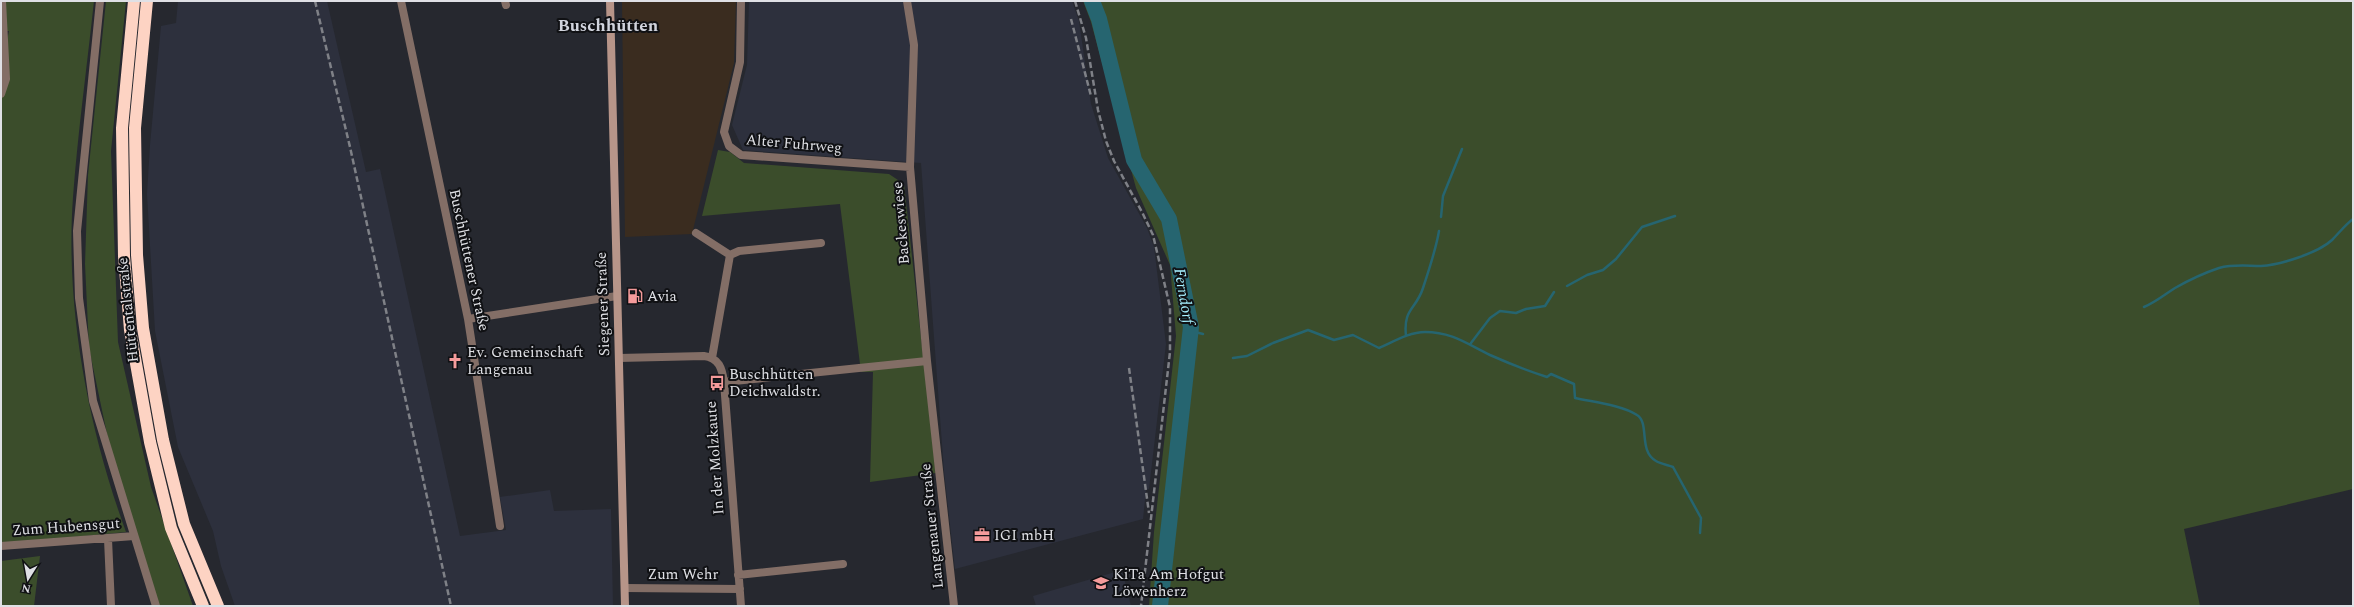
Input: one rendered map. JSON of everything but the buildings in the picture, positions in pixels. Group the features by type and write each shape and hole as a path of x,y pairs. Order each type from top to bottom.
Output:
{"highway":[{"name":"Hüttentalstraße","path":"134,1 122,128 124,256 130,330 150,442 171,528 203,606"},
{"name":"Hüttentalstraße","path":"147,1 135,128 137,255 143,328 163,440 184,524 218,606"}],"main road":[{"name":"Siegener Straße","path":"610,1 625,606"}],"street":[{"path":"1,94 6,79 2,1"},
{"path":"100,1 77,230 79,298 93,401 156,606"},
{"name":"Buschhüttener Straße","path":"401,1 468,319 500,526"},
{"name":"Alter Fuhrweg","path":"741,1 740,62 724,132 729,146 741,155 910,167"},
{"name":"Backeswiese","path":"907,1 914,45 910,167 927,361 938,443"},
{"path":"696,233 730,255"},
{"path":"730,255 739,250 821,243"},
{"path":"618,358 704,356 712,358 730,255"},
{"path":"468,319 617,296"},
{"name":"In der Molzkaute","path":"712,358 720,366 724,382 741,606"},
{"path":"724,382 927,361"},
{"name":"Langenauer Straße","path":"938,443 954,606"},
{"name":"Zum Hubensgut","path":"1,546 134,536"},
{"path":"108,539 111,606"},
{"name":"Zum Wehr","path":"738,575 843,564"},
{"name":"Zum Wehr","path":"625,588 740,589"}],"shaded area":[{"path":"178,1 327,1 366,172 380,169 460,536 506,530 500,497 550,490 554,511 611,509 613,606 235,606 221,566 213,531 178,447 155,331 147,194 150,145 161,26 176,23"},
{"path":"622,1 736,1 734,63 692,234 625,237"},
{"path":"749,1 1072,1 1079,21 1091,104 1108,158 1147,228 1154,247 1166,344 1149,489 1146,490 1143,519 955,569 944,471 921,163 743,150 732,125 747,65"},
{"name":"KiTa Am Hofgut Löwenherz","path":"1122,570 1131,606 1036,606 1033,596"}],"green space":[{"path":"1,1 94,1 73,197 71,239 73,282 76,324 90,410 112,492 126,532 1,544 1,69 9,31 1,31"},
{"path":"106,1 126,1 111,151 118,342 151,487 193,606 158,606 111,453 89,348 85,264 88,175"},
{"path":"1083,1 2353,1 2353,489 2184,529 2200,606 1149,606 1154,532 1176,336 1170,265 1136,188 1091,22"},
{"path":"718,150 730,152 744,163 889,174 904,184 936,473 870,482 873,372 861,372 840,204 702,216"},
{"path":"40,556 34,606 1,606 1,561"}],"waterway":[{"name":"Ferndorf","path":"1092,1 1099,19 1134,160 1169,219 1191,327 1160,606"},
{"path":"1441,217 1443,196 1462,149"},
{"path":"1567,286 1587,275 1603,270 1616,259 1642,227 1675,216"},
{"path":"2144,307 2186,282 2219,268 2269,265 2288,261 2308,254 2326,245 2353,219"},
{"path":"1406,336 1406,320 1423,288 1439,231"},
{"path":"1471,343 1490,318 1500,311 1516,313 1526,309 1545,306 1554,292"},
{"path":"1233,358 1247,356 1273,343 1308,330 1334,340 1353,335 1379,348 1419,332 1451,336 1518,367 1547,377 1551,374 1574,384 1575,398 1616,406 1637,415 1643,424 1647,451 1656,461 1673,467 1701,518 1700,533"},
{"path":"1191,331 1203,334"}],"railway":[{"path":"315,1 350,147 451,606"},
{"path":"1075,1 1086,38 1098,110 1106,141 1114,161 1153,235 1170,307 1170,352 1141,606"},
{"path":"1071,19 1091,96"},
{"path":"1129,368 1149,513"}],"place":[{"name":"Avia","path":"635,296"},
{"name":"Ev. Gemeinschaft Langenau","path":"455,361"},
{"name":"Buschhütten Deichwaldstr.","path":"717,383"},
{"name":"IGI mbH","path":"982,535"},
{"name":"KiTa Am Hofgut Löwenherz","path":"1101,583"}],"district":[{"name":"Buschhütten","path":"608,26"}]}
